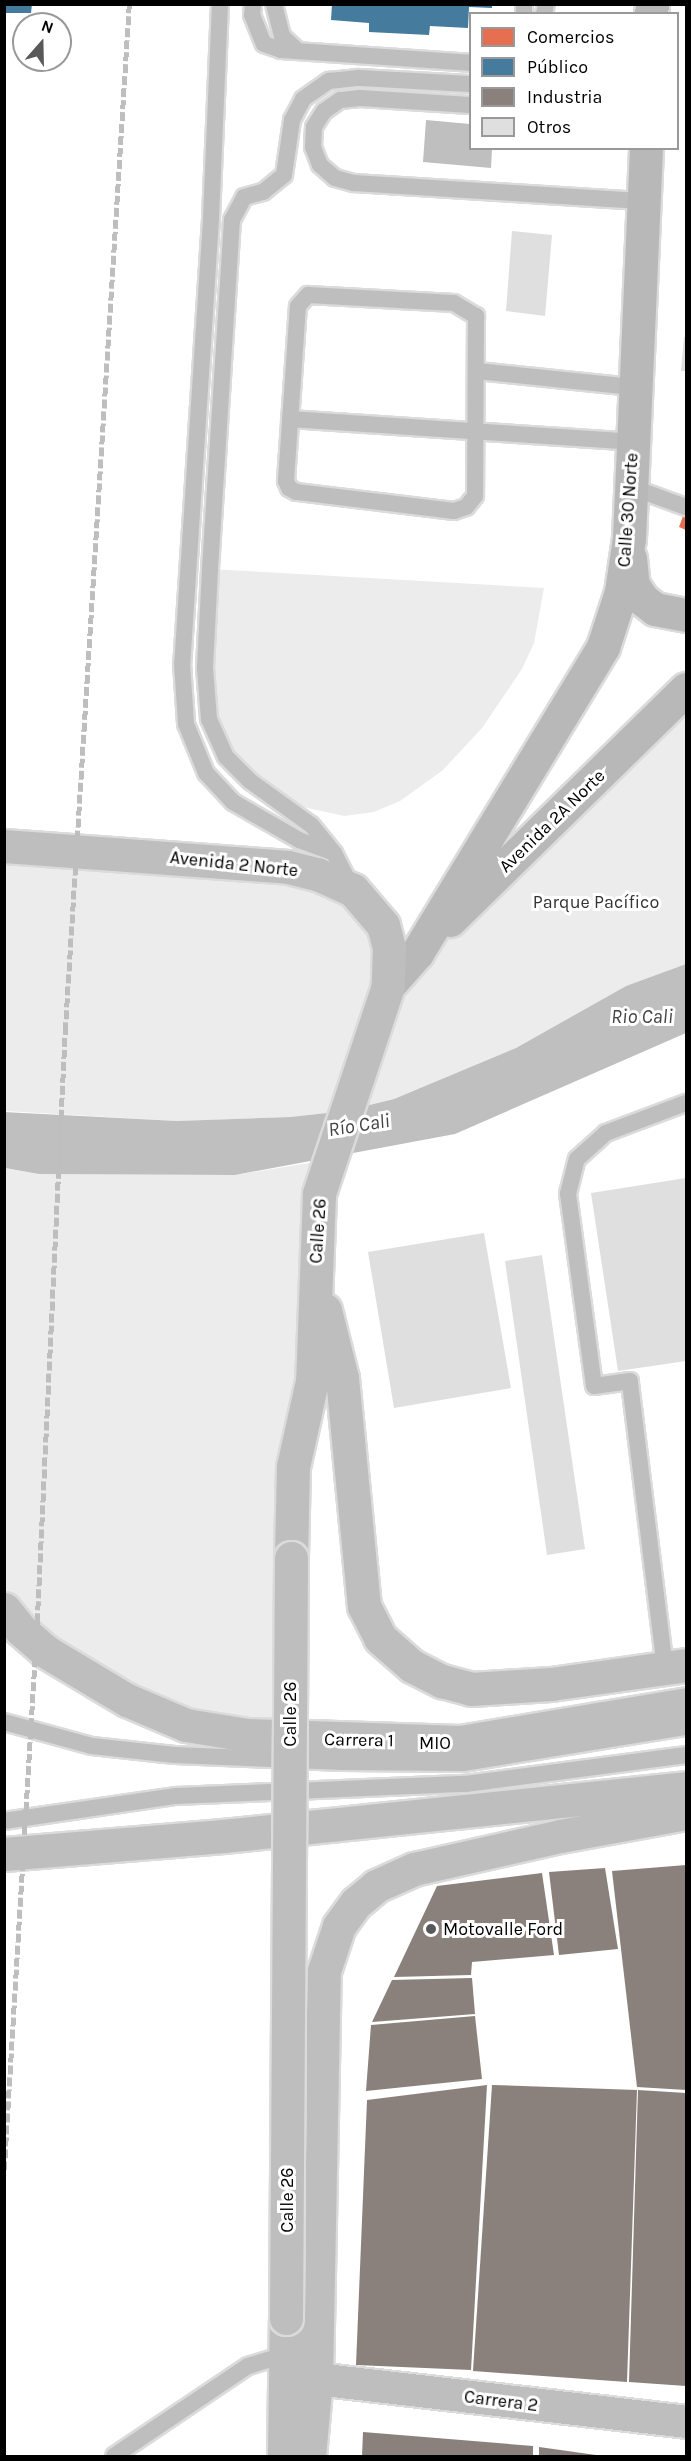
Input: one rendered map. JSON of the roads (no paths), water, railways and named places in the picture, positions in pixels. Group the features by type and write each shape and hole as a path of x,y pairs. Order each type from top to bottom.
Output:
{"main road":[{"name":"Calle 30 Norte","path":"388,986 417,953 603,647 621,592 629,538 646,150"},
{"path":"629,538 633,585 642,598 655,609 687,615"},
{"name":"Avenida 2A Norte","path":"417,953 687,689"},
{"name":"Avenida 2 Norte","path":"4,846 288,867 317,874 353,890 383,925 389,948 388,986"},
{"name":"Calle 26","path":"284,2457 293,1467 312,1381 319,1194 362,1055 388,986"},
{"path":"315,1269 342,1378 364,1606 380,1638 412,1666 442,1681 471,1689 551,1684 676,1666"},
{"name":"Carrera 1","path":"12,1619 45,1651 127,1700 186,1725 247,1735 460,1742 687,1704"},
{"path":"4,1854 224,1836 687,1788"},
{"path":"309,2457 316,2379 324,1971 339,1926 356,1903 376,1886 414,1869 560,1836 687,1814"}],"street":[{"name":"Carrera 2","path":"316,2379 687,2422"}],"lane":[{"path":"220,4 211,219 182,663 186,724 206,773 233,802 299,840 334,853"},
{"path":"253,4 252,15 264,44 298,51 469,63"},
{"path":"274,4 282,36 298,51"},
{"path":"353,890 334,853 311,825 250,781 226,757 209,719 205,668 232,220 244,197 263,192 284,175 292,120 303,99 329,81 358,78 469,84"},
{"path":"469,105 360,98 340,100 324,111 314,127 313,147 320,165 335,178 354,183 644,201"},
{"path":"308,295 454,303 465,307 476,316 478,371 475,496 466,507 454,511 296,492 286,481 298,306 308,295"},
{"path":"478,371 634,387"},
{"path":"290,419 632,442"},
{"path":"631,487 686,507"},
{"path":"676,1666 630,1381 594,1386 568,1194 577,1159 606,1133 687,1103"},
{"name":"MIO","path":"4,1722 92,1746 175,1755 342,1762 463,1763 687,1727"},
{"path":"4,1821 176,1796 466,1784 687,1755"},
{"path":"114,2457 248,2366 285,2355"}],"water":[{"path":"426,120 469,124 469,150 492,150 491,168 423,162"},
{"name":"Rio Cali","path":"686,964 686,1033 455,1134 235,1175 39,1174 5,1168 4,1112 177,1121 290,1117 345,1111 394,1099 516,1048 626,986"}],"railway":[{"path":"4,2170 37,1622 65,1031 129,4"}],"place":[{"name":"Motovalle Ford","path":"431,1929"}],"park label":[{"name":"Parque Pacífico","path":"596,902"}],"water label":[{"name":"Río Cali","path":"359,1125"}]}
